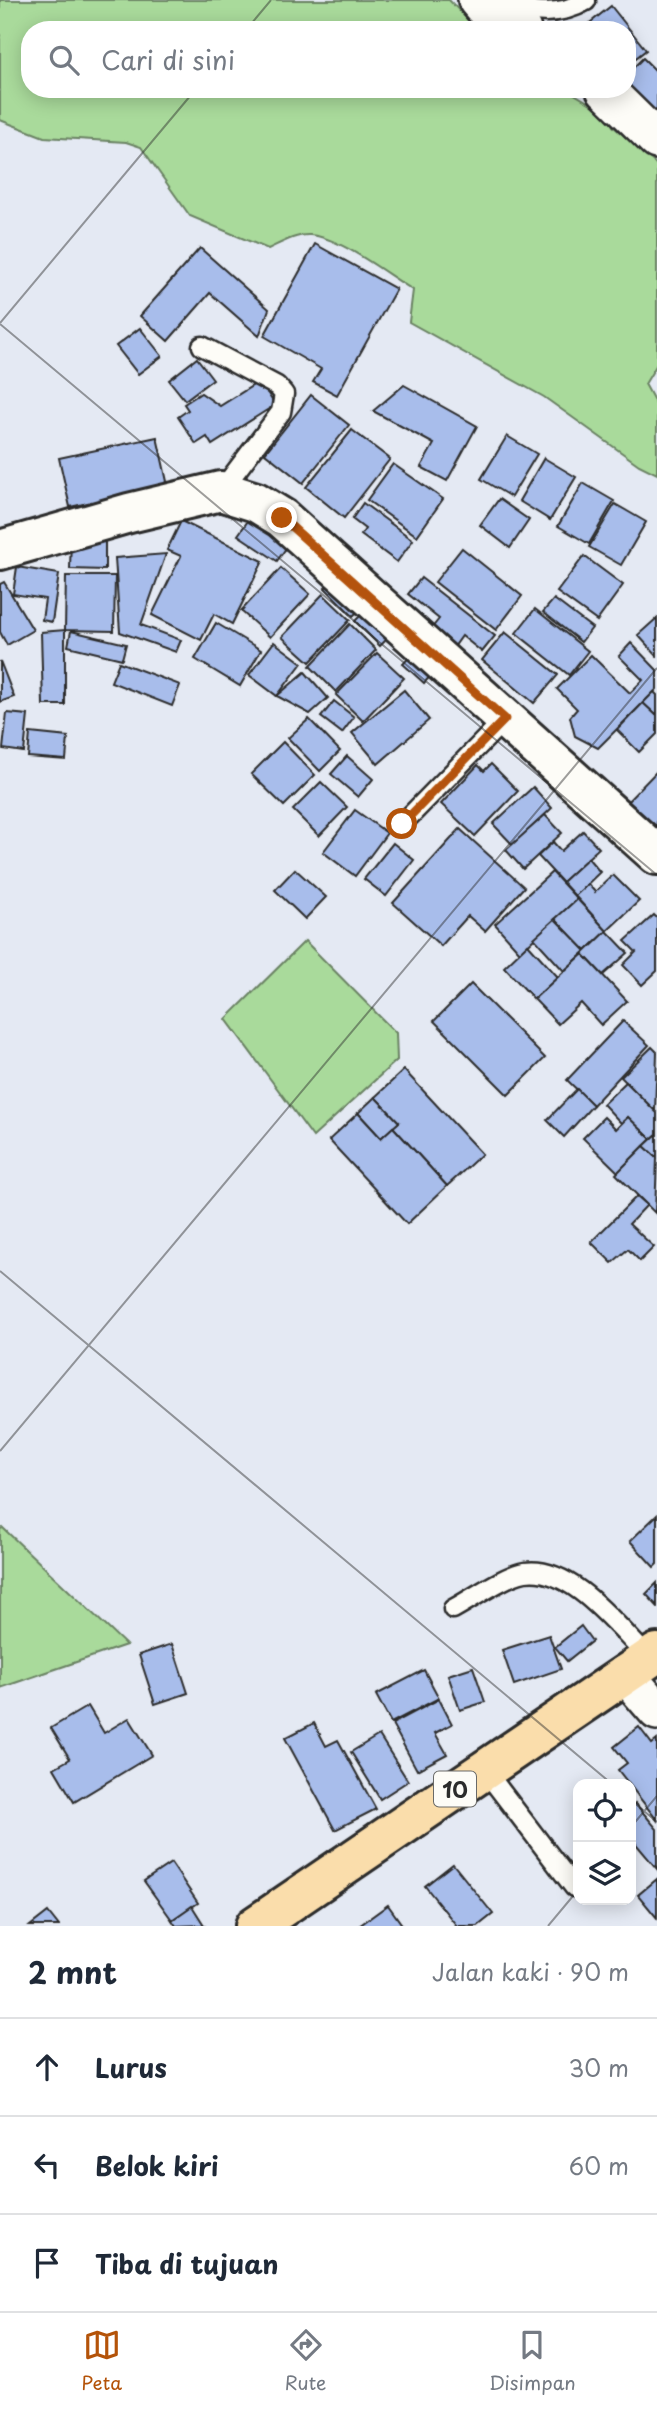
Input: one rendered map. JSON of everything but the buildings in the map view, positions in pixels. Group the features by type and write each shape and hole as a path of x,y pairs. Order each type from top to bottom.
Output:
{"highway":[{"name":"10","path":"255,1926 644,1662"}],"street":[{"path":"480,0 487,13 499,21"},
{"path":"614,98 657,140"},
{"path":"0,550 129,513 220,491 256,502 282,518 657,855"},
{"path":"644,1662 657,1712"}],"lane":[{"path":"480,0 523,11 557,14 569,11 586,1"},
{"path":"202,346 277,386 284,394 281,412 220,491"},
{"path":"402,824 505,719"},
{"path":"453,1609 522,1572 547,1571 578,1587 644,1662"},
{"path":"484,1769 573,1886"}],"green space":[{"path":"0,0 449,0 469,21 21,21 21,98 581,98 606,113 613,126 657,165 657,364 645,384 657,406 657,474 639,465 544,397 409,322 413,290 349,249 322,237 305,235 268,249 190,216 141,147 126,142 44,137 0,120"},
{"path":"305,941 396,1033 397,1060 313,1137 226,1019"},
{"path":"3,1528 126,1645 0,1688 0,1529"}],"route":[{"path":"282,518 505,719 402,824"}]}
